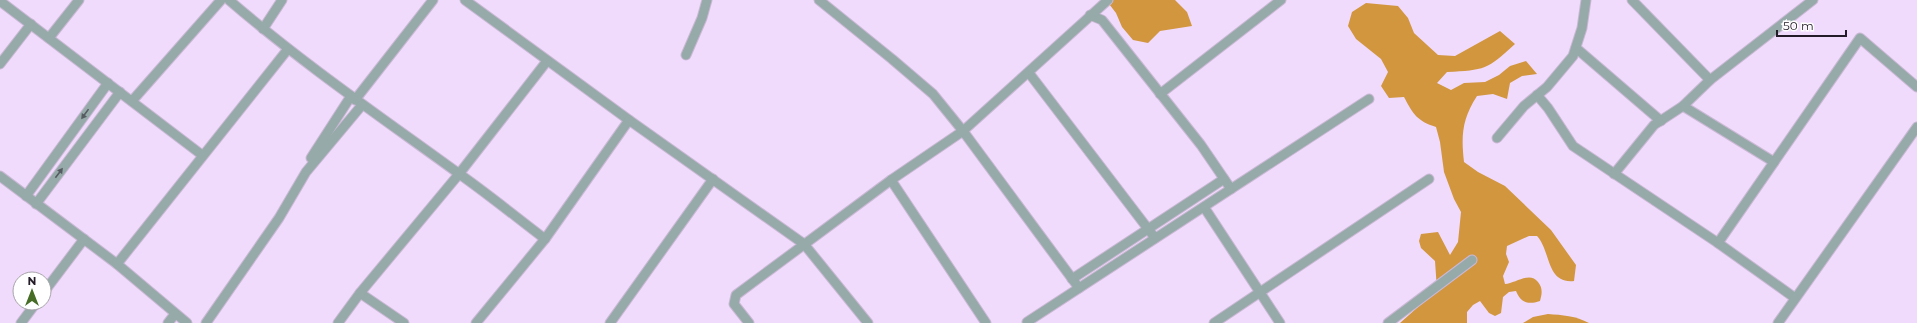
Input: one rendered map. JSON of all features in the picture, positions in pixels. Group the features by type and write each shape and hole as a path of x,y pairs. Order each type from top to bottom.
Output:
{"street":[{"path":"0,0 202,155"},
{"path":"49,38 79,0"},
{"path":"132,101 221,0"},
{"path":"229,0 288,49 545,239"},
{"path":"263,29 282,0"},
{"path":"306,172 307,164 433,0"},
{"path":"465,0 629,120 804,244 868,323"},
{"path":"686,55 702,18 707,0"},
{"path":"819,0 892,58 933,94 963,131 1079,288"},
{"path":"748,323 734,304 736,295 891,180 963,131 1029,73 1108,0"},
{"path":"1160,94 1281,0"},
{"path":"1497,138 1524,106 1547,87 1573,56 1582,28 1586,0"},
{"path":"1632,0 1710,80"},
{"path":"1614,174 1638,142 1654,125 1683,106 1710,80 1813,0"},
{"path":"1090,15 1102,20 1201,145 1231,189"},
{"path":"0,64 31,24"},
{"path":"1718,244 1860,38 1917,87"},
{"path":"1576,48 1661,120"},
{"path":"117,264 202,155 288,49"},
{"path":"338,323 360,293 459,174 547,60"},
{"path":"1029,73 1155,238"},
{"path":"26,196 108,83"},
{"path":"36,204 120,92"},
{"path":"1537,95 1552,113 1573,146 1795,298"},
{"path":"1027,322 1369,99"},
{"path":"206,323 279,218 306,172 356,100"},
{"path":"1683,106 1774,162"},
{"path":"476,323 545,239 629,120"},
{"path":"1778,323 1917,127"},
{"path":"0,176 117,264 187,323"},
{"path":"610,323 713,179"},
{"path":"1072,279 1149,230 1224,179"},
{"path":"1214,323 1429,179"},
{"path":"891,180 986,323"},
{"path":"1204,207 1280,323"},
{"path":"52,281 84,239"},
{"path":"1388,323 1472,260"},
{"path":"360,293 404,323"},
{"path":"21,323 30,311"},
{"path":"168,323 175,314"}],"shaded area":[{"path":"1106,0 1175,0 1187,12 1192,26 1160,31 1148,43 1133,40 1122,27 1116,13"},
{"path":"1366,3 1398,6 1408,18 1414,33 1438,55 1455,56 1500,31 1515,44 1498,59 1485,67 1447,72 1437,83 1451,90 1464,83 1485,82 1499,75 1510,66 1526,61 1537,74 1522,76 1510,83 1507,99 1493,94 1477,96 1468,112 1464,128 1464,162 1478,172 1505,186 1551,230 1576,265 1574,281 1565,281 1558,277 1550,265 1545,250 1537,236 1529,236 1507,246 1506,254 1509,262 1503,276 1505,284 1523,278 1535,279 1540,284 1542,293 1540,301 1528,303 1520,298 1516,291 1509,292 1503,297 1501,313 1495,316 1489,313 1480,301 1473,305 1467,312 1467,323 1400,323 1437,290 1435,261 1421,248 1419,241 1421,234 1438,232 1450,255 1458,242 1461,212 1454,199 1444,172 1440,142 1436,127 1424,122 1416,116 1404,97 1389,98 1381,86 1388,72 1381,59 1356,39 1348,26 1352,12"},
{"path":"1548,314 1574,317 1589,323 1523,323 1533,317"}]}
